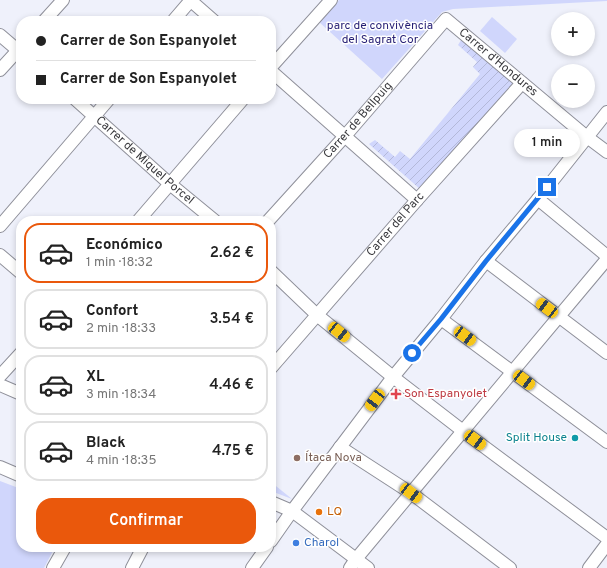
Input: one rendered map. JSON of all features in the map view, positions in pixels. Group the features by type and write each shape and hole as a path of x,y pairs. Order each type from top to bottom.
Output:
{"street":[{"path":"49,16 63,0"},
{"path":"177,16 191,0 209,16"},
{"path":"276,61 331,0"},
{"name":"Carrer d'Hondures","path":"446,19 607,152"},
{"name":"Carrer de Bellpuig","path":"272,216 446,19"},
{"path":"0,34 16,47"},
{"path":"0,70 16,54"},
{"path":"276,75 417,200"},
{"name":"Carrer del Parc","path":"276,362 417,200 522,83"},
{"name":"Carrer de Miquel Porcel","path":"81,104 170,184 209,216"},
{"path":"0,226 105,104"},
{"path":"142,216 240,104"},
{"path":"276,534 393,376 441,319 486,261 538,200 607,112"},
{"path":"353,564 607,258 538,200"},
{"path":"0,255 16,269"},
{"path":"486,261 607,353"},
{"path":"276,276 317,314 393,376 463,431 607,538"},
{"path":"441,319 607,442"},
{"path":"0,376 16,358"},
{"path":"0,385 16,392"},
{"path":"340,447 411,493 510,568"},
{"path":"0,468 16,474"},
{"path":"276,504 292,511 353,564 368,568"},
{"path":"589,568 607,544"},
{"path":"53,568 61,552"},
{"path":"132,568 140,552"},
{"path":"252,568 263,552"}],"green space":[{"name":"parc de convivència del Sagrat Cor","path":"339,0 607,1 453,9 442,12 382,79 319,22"},
{"path":"492,17 517,39 505,53 480,31"},
{"path":"463,37 517,83 421,190 369,144 375,140 395,157 400,151 410,159 480,74 473,67 477,62 458,45"},
{"path":"0,481 16,487 16,552 52,552 44,568 0,568"},
{"path":"276,486 292,499 276,493"}],"place":[{"name":"Son Espanyolet","path":"396,394"},
{"name":"Split House","path":"575,438"},
{"name":"Ítaca Nova","path":"297,458"},
{"name":"LQ","path":"319,512"},
{"name":"Charol","path":"296,543"}],"route":[{"path":"412,353 441,319 486,261 538,200 547,187"}]}
